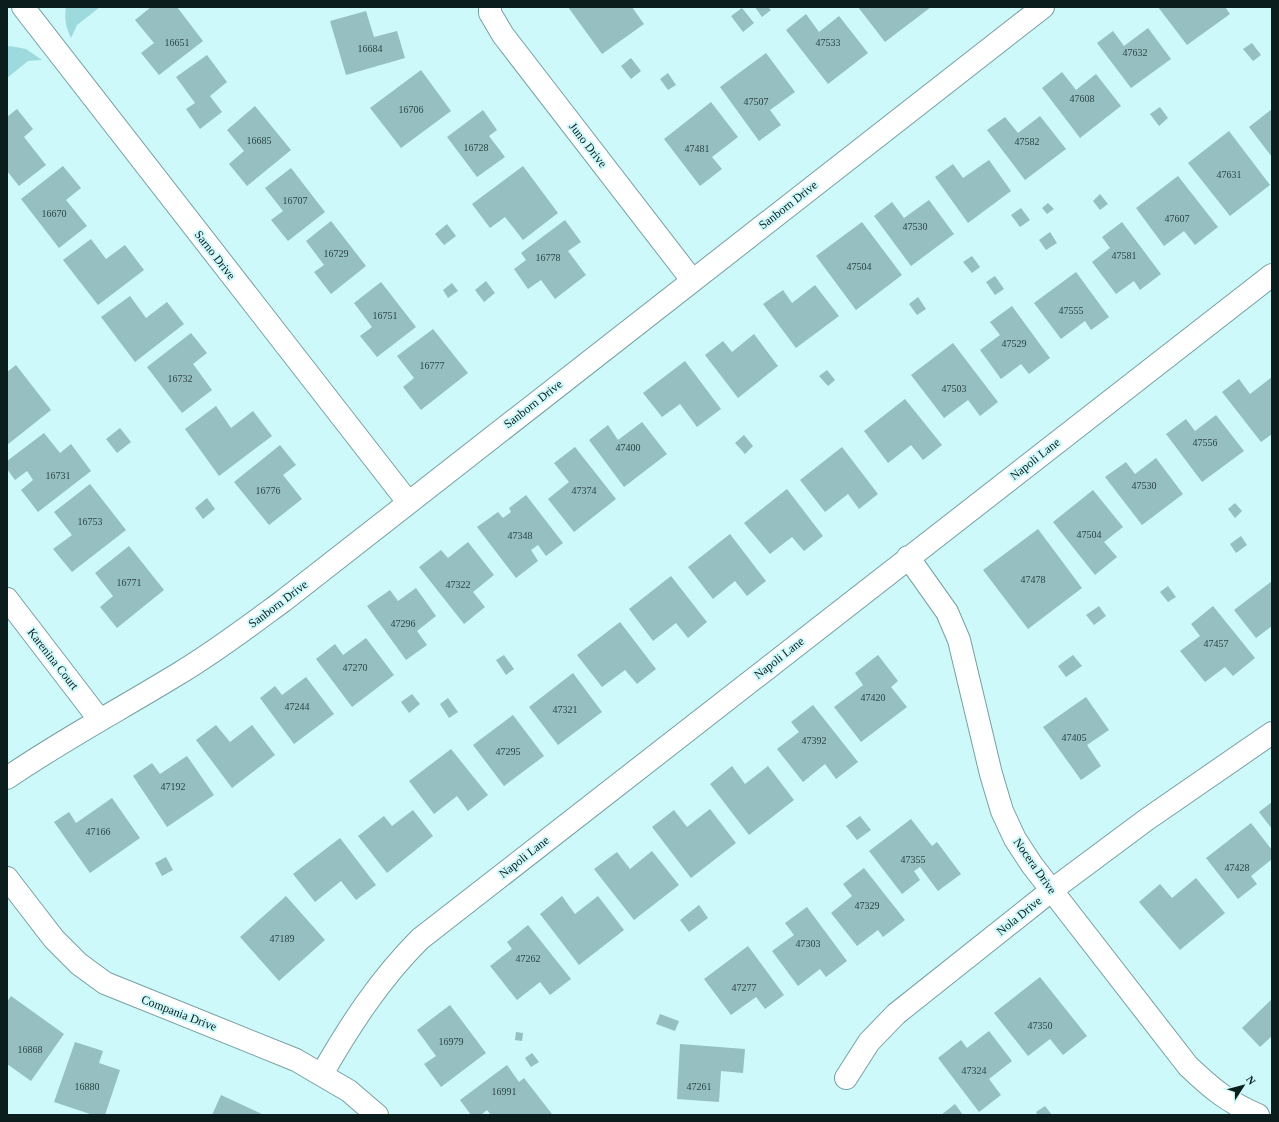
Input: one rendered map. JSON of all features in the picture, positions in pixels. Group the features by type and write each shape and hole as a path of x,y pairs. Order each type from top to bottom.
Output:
{"street":[{"name":"Sarno Drive","path":"23,7 408,502"},
{"name":"Juno Drive","path":"490,7 490,13 504,35 692,280"},
{"name":"Sanborn Drive","path":"7,778 46,751 179,674 283,601 1043,7"},
{"name":"Napoli Lane","path":"322,1074 358,1014 378,986 397,962 420,939 1272,274"},
{"name":"Nocera Drive","path":"908,557 946,612 959,640 991,774 1002,810 1015,839 1052,890 1188,1066 1211,1088 1233,1103 1258,1115"},
{"name":"Karenina Court","path":"7,599 99,719"},
{"name":"Nola Drive","path":"846,1078 869,1042 896,1014 1052,890 1146,820 1272,733"},
{"name":"Compania Drive","path":"7,878 54,939 79,964 105,983 296,1060 349,1091 377,1115"}],"shaded area":[{"path":"66,7 100,7 77,25 71,38 66,23"},
{"path":"10,46 26,49 42,60 28,61 7,78 7,47"}],"building":[{"path":"151,7 177,7 203,41 159,75 141,53 154,43 135,20"},
{"path":"568,7 632,7 644,24 602,54"},
{"path":"755,7 768,7 771,10 762,17"},
{"path":"858,7 931,7 885,42"},
{"path":"1158,7 1225,7 1230,14 1187,45"},
{"path":"742,8 754,23 743,32 731,16"},
{"path":"366,11 374,37 397,31 405,58 346,75 330,21"},
{"path":"806,14 819,32 839,16 868,53 828,84 786,30"},
{"path":"1148,28 1171,59 1131,88 1097,43 1113,31 1124,46"},
{"path":"1252,43 1261,55 1253,61 1243,49"},
{"path":"766,53 795,92 770,110 781,125 759,141 720,87"},
{"path":"207,55 227,82 210,96 222,112 200,129 186,109 195,103 176,77"},
{"path":"631,58 641,71 631,79 621,66"},
{"path":"421,70 451,111 401,148 370,108"},
{"path":"1062,72 1076,90 1096,74 1121,106 1080,138 1042,88"},
{"path":"668,73 676,85 668,90 660,79"},
{"path":"711,102 738,137 712,157 722,169 700,186 664,139"},
{"path":"255,106 291,150 247,186 229,164 244,151 227,130"},
{"path":"1160,107 1168,118 1159,126 1150,114"},
{"path":"17,109 33,129 24,137 46,165 19,186 7,171 7,117"},
{"path":"1272,109 1272,157 1249,127"},
{"path":"483,110 497,130 489,136 505,157 477,177 447,137"},
{"path":"1040,116 1066,149 1025,180 987,130 1005,117 1018,133"},
{"path":"1229,131 1270,185 1230,216 1188,163"},
{"path":"989,160 1011,191 968,223 935,177 953,164 963,178"},
{"path":"63,166 81,188 66,200 87,226 59,248 21,199"},
{"path":"523,166 558,213 523,240 505,217 490,228 472,204"},
{"path":"291,168 325,212 288,241 271,220 283,211 265,188"},
{"path":"1178,176 1218,227 1195,245 1184,231 1164,246 1136,208"},
{"path":"1100,194 1108,204 1100,210 1093,201"},
{"path":"929,200 954,234 911,266 874,216 892,202 904,218"},
{"path":"1048,203 1054,209 1047,214 1042,208"},
{"path":"1021,208 1030,220 1020,227 1011,215"},
{"path":"565,220 581,242 568,251 586,275 555,299 541,280 528,289 514,269 526,260 521,253"},
{"path":"331,221 366,266 331,294 314,272 324,265 306,241"},
{"path":"862,222 902,275 856,310 816,256"},
{"path":"1122,222 1161,274 1140,290 1134,281 1116,294 1092,262 1110,248 1102,237"},
{"path":"447,224 456,236 444,245 435,234"},
{"path":"1050,232 1057,243 1046,250 1039,240"},
{"path":"91,239 106,259 125,245 144,270 98,305 63,260"},
{"path":"972,256 980,267 972,273 963,262"},
{"path":"1076,272 1109,317 1091,330 1085,321 1061,339 1034,303"},
{"path":"995,276 1004,289 995,295 986,282"},
{"path":"486,281 495,293 484,302 475,290"},
{"path":"381,282 416,327 377,357 360,336 372,327 354,303"},
{"path":"452,283 458,291 448,298 443,290"},
{"path":"815,285 839,316 796,348 763,304 783,290 792,303"},
{"path":"130,296 146,318 167,302 184,324 135,362 101,317"},
{"path":"918,297 926,309 917,315 909,304"},
{"path":"1012,306 1050,358 1029,374 1021,364 1001,379 980,350 1000,335 990,322"},
{"path":"433,329 468,373 421,410 403,387 414,378 397,356"},
{"path":"191,333 207,353 193,364 212,390 182,413 147,367"},
{"path":"754,334 778,366 738,398 705,355 723,341 732,352"},
{"path":"953,343 998,402 980,416 968,400 944,418 911,375"},
{"path":"685,361 721,409 697,427 680,404 662,417 643,393"},
{"path":"16,365 51,410 7,445 7,372"},
{"path":"827,370 835,380 828,386 819,376"},
{"path":"1272,377 1272,434 1261,442 1222,392 1239,379 1250,394"},
{"path":"905,399 942,445 923,460 911,445 888,463 864,431"},
{"path":"216,406 231,428 253,411 272,436 219,476 185,429"},
{"path":"1216,415 1244,451 1202,482 1166,434 1186,419 1195,431"},
{"path":"642,422 667,454 624,487 589,440 608,425 618,440"},
{"path":"120,428 131,442 117,453 106,439"},
{"path":"44,433 60,453 71,444 91,471 38,512 21,490 33,480 27,471 15,480 7,469 7,461"},
{"path":"744,435 753,446 745,454 735,443"},
{"path":"280,445 296,465 283,475 302,499 269,525 234,482"},
{"path":"575,447 616,499 574,532 548,499 569,482 554,463"},
{"path":"842,447 878,494 859,509 848,494 825,512 800,480"},
{"path":"1156,458 1183,494 1142,525 1105,477 1126,462 1135,474"},
{"path":"90,484 126,530 72,572 53,549 72,535 54,512"},
{"path":"787,489 823,536 804,551 792,537 770,554 744,523"},
{"path":"1093,490 1123,527 1104,542 1117,557 1095,575 1053,522"},
{"path":"526,495 563,543 546,556 538,545 531,550 538,561 516,578 477,527 498,512 503,518 511,512 509,508"},
{"path":"207,498 215,509 203,519 195,508"},
{"path":"1235,503 1242,511 1235,518 1228,509"},
{"path":"1038,529 1082,588 1028,629 983,570"},
{"path":"730,534 766,581 747,596 735,581 713,599 688,567"},
{"path":"1241,536 1247,545 1236,553 1230,544"},
{"path":"468,542 494,575 473,592 485,607 464,624 419,567 441,550 448,558"},
{"path":"129,546 164,590 117,628 100,607 113,596 95,573"},
{"path":"671,576 707,622 688,638 676,623 653,641 629,609"},
{"path":"1272,581 1272,626 1256,638 1234,610"},
{"path":"1168,586 1176,597 1168,602 1160,592"},
{"path":"416,588 436,616 417,631 427,645 406,660 367,606 390,590 398,601"},
{"path":"1099,606 1106,616 1094,625 1086,615"},
{"path":"1213,606 1255,658 1233,676 1225,667 1205,682 1180,651 1200,636 1191,624"},
{"path":"620,622 656,669 637,684 625,670 602,687 577,655"},
{"path":"366,638 394,675 352,707 316,659 335,644 343,655"},
{"path":"504,655 514,669 506,675 496,660"},
{"path":"878,655 898,681 891,687 907,707 861,742 834,707 863,685 855,673"},
{"path":"1073,655 1082,666 1066,677 1058,666"},
{"path":"573,673 602,712 558,745 529,707"},
{"path":"306,677 334,714 294,744 260,698 275,686 282,695"},
{"path":"412,694 420,704 409,713 401,702"},
{"path":"1086,697 1109,730 1087,745 1101,766 1081,780 1043,727"},
{"path":"448,698 458,712 449,718 440,704"},
{"path":"813,705 858,762 836,779 825,764 803,782 777,749 799,732 791,722"},
{"path":"513,715 544,756 504,786 473,745"},
{"path":"216,725 230,742 252,725 275,755 232,788 196,740"},
{"path":"451,749 488,795 468,811 457,796 434,814 409,781"},
{"path":"187,756 214,795 167,827 133,776 152,763 160,774"},
{"path":"732,766 745,784 768,766 794,800 749,835 710,784"},
{"path":"112,798 140,838 90,873 54,822 69,812 76,823"},
{"path":"1272,802 1272,829 1259,812"},
{"path":"710,809 736,843 691,878 652,827 674,810 687,827"},
{"path":"413,810 433,836 387,873 358,836 384,816 392,826"},
{"path":"860,816 871,830 857,840 846,826"},
{"path":"911,819 932,846 937,842 961,874 938,891 920,867 914,871 920,880 902,894 869,851"},
{"path":"1251,823 1272,850 1272,859 1251,876 1257,884 1238,899 1206,858"},
{"path":"340,838 376,885 356,900 341,881 315,902 293,874"},
{"path":"652,851 679,885 634,920 594,869 617,852 630,869"},
{"path":"166,857 173,870 162,876 155,863"},
{"path":"864,868 905,920 883,937 878,930 857,946 831,913 852,896 843,884"},
{"path":"1196,878 1225,913 1180,950 1139,902 1160,884 1172,898"},
{"path":"286,896 325,940 279,981 240,937"},
{"path":"562,896 575,914 598,896 624,930 579,965 540,914"},
{"path":"699,905 708,918 689,932 680,920"},
{"path":"807,907 847,961 826,977 820,969 798,986 772,951 794,935 785,923"},
{"path":"528,925 571,979 550,995 540,982 517,1000 490,966 512,949 507,942"},
{"path":"748,946 784,995 765,1009 756,997 731,1015 704,979"},
{"path":"1040,977 1087,1036 1063,1055 1050,1039 1028,1056 994,1013"},
{"path":"11,996 64,1034 31,1081 7,1064 7,1002"},
{"path":"1272,999 1272,1036 1260,1047 1242,1028"},
{"path":"450,1005 486,1053 441,1087 424,1064 436,1056 417,1030"},
{"path":"660,1014 679,1021 675,1031 656,1024"},
{"path":"989,1031 1012,1061 989,1079 1001,1095 979,1112 938,1058 961,1040 967,1048"},
{"path":"516,1032 523,1033 522,1041 515,1040"},
{"path":"75,1042 103,1051 99,1063 120,1070 105,1115 93,1115 54,1102"},
{"path":"680,1044 745,1049 743,1073 721,1071 719,1102 677,1099"},
{"path":"532,1053 539,1062 531,1067 525,1058"},
{"path":"507,1065 519,1082 524,1078 552,1114 491,1115 487,1110 481,1115 471,1115 460,1100"},
{"path":"221,1095 264,1115 212,1115"},
{"path":"955,1104 963,1115 941,1115"},
{"path":"1045,1106 1052,1115 1038,1115 1036,1112"}]}
